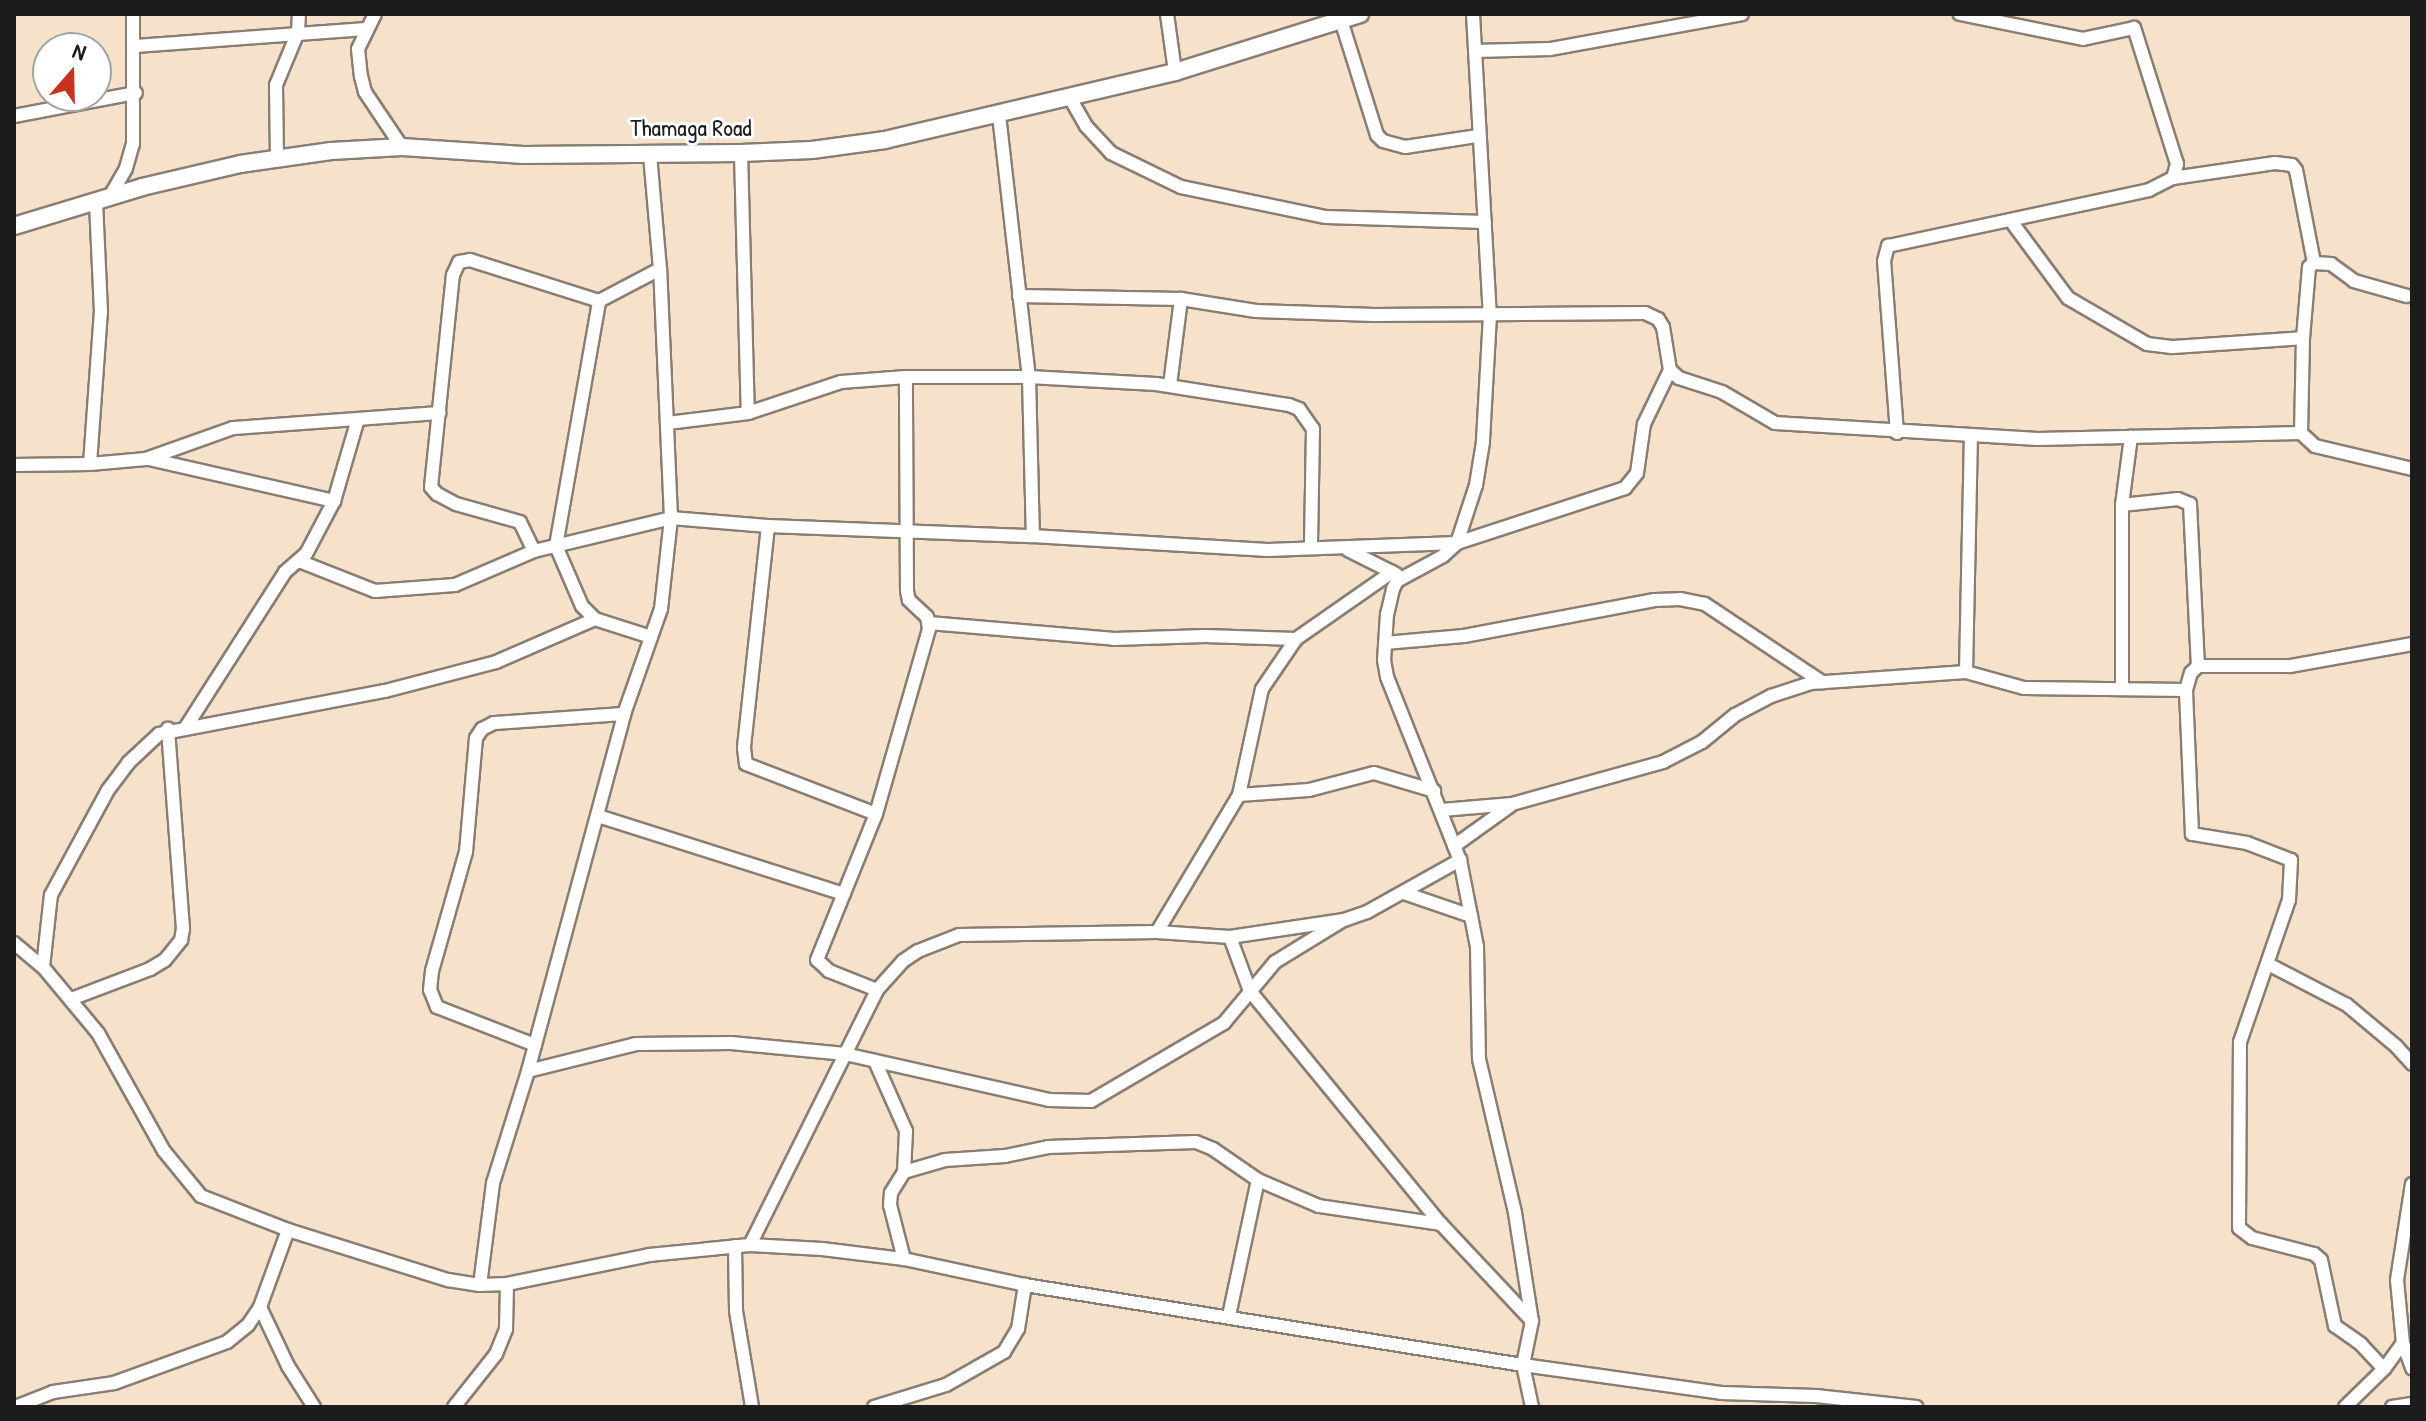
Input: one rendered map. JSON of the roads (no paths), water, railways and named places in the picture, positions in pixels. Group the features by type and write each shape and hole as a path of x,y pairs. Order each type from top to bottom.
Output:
{"main road":[{"name":"Thamaga Road","path":"14,226 102,199 240,164 331,151 402,147 524,155 741,153 812,150 885,140 1175,72 1360,14"}],"street":[{"path":"90,464 101,312 102,199 130,158 136,93 133,14"},
{"path":"277,158 276,85 298,32 299,14"},
{"path":"375,14 358,49 365,92 402,147"},
{"path":"1167,14 1175,72"},
{"path":"1157,932 1239,795 1262,689 1296,639 1397,575 1443,556 1457,543 1476,485 1483,442 1490,315 1473,14"},
{"path":"1475,51 1550,49 1742,14"},
{"path":"1960,14 2067,38 2083,39 2134,28 2177,164 2173,178"},
{"path":"1341,20 1377,135 1383,141 1405,147 1478,136"},
{"path":"135,46 366,29"},
{"path":"14,116 136,93"},
{"path":"1070,98 1086,126 1111,153 1181,187 1326,217 1485,222"},
{"path":"999,115 1029,377 1033,536"},
{"path":"741,153 748,413"},
{"path":"480,1285 493,1183 528,1071 624,714 661,609 671,518 660,269 650,154"},
{"path":"1897,433 1884,261 1888,246 2149,190 2173,178 2275,163 2292,165 2299,175 2314,263"},
{"path":"2011,221 2068,298 2147,344 2172,347 2303,338"},
{"path":"534,551 520,522 456,504 433,491 453,275 459,262 470,260 599,301 660,269"},
{"path":"2301,433 2303,338 2309,267 2314,263 2331,264 2369,287 2407,296"},
{"path":"299,561 367,589 384,592 463,583 534,551 671,518 768,526 1033,536 1268,550 1457,543 1625,488 1637,473 1644,424 1670,370 1663,327 1658,319 1645,313 1490,315 1256,311 1181,299 1019,296"},
{"path":"1170,385 1181,299"},
{"path":"599,301 556,546 582,606 595,619 651,637"},
{"path":"1670,370 1679,378 1722,392 1775,423 1971,437 2301,433 2315,446 2412,469"},
{"path":"906,377 909,600 929,623 1066,637 1296,639"},
{"path":"668,423 748,413 841,382 906,377 1029,377 1170,385 1289,405 1307,418 1313,429 1311,547"},
{"path":"14,465 90,464 146,459 233,428 439,413"},
{"path":"186,727 285,572 299,561 334,501 358,419"},
{"path":"1966,672 1971,437"},
{"path":"2122,689 2122,505 2131,437"},
{"path":"146,459 334,501"},
{"path":"2122,505 2178,499 2190,504 2198,666"},
{"path":"768,526 744,748 746,764 876,814"},
{"path":"1345,548 1397,575"},
{"path":"1397,575 1390,598 1385,643 1387,677 1460,860 1477,946 1479,1059 1500,1161 1512,1201 1532,1321 1523,1365 1532,1407"},
{"path":"1385,643 1464,636 1655,600 1680,599 1705,604 1822,682"},
{"path":"43,967 51,895 78,843 108,790 128,763 149,741 168,729 269,715 399,688 496,662 595,619"},
{"path":"877,990 829,971 817,960 876,814 929,623"},
{"path":"2384,1369 2361,1344 2335,1326 2321,1260 2314,1254 2252,1238 2239,1228 2237,1060 2244,1027 2289,900 2291,860 2247,843 2192,834 2186,690 2191,673 2198,666 2290,666 2412,644"},
{"path":"1442,810 1512,804 1663,762 1702,742 1735,715 1771,696 1822,682 1966,672 2024,688 2186,690"},
{"path":"535,1045 437,1007 430,990 432,971 466,852 476,738 482,729 494,723 624,714"},
{"path":"71,999 150,969 165,960 181,940 183,929 168,729"},
{"path":"1239,795 1309,790 1374,773 1434,791"},
{"path":"1454,846 1512,804"},
{"path":"598,816 844,894"},
{"path":"528,1071 636,1044 731,1043 845,1054 1049,1100 1091,1101 1224,1023 1275,962 1344,920 1404,893 1460,860"},
{"path":"1404,893 1471,916"},
{"path":"750,1245 877,990 903,961 937,941 959,935 1157,932 1230,937 1344,920"},
{"path":"1230,937 1250,991 1441,1224 1532,1321"},
{"path":"14,943 43,967 112,1053 164,1151 186,1182 211,1201 288,1230 448,1280 480,1285 507,1284 649,1255 750,1245 904,1259 1025,1285 1523,1365 1721,1393 1916,1407"},
{"path":"2268,964 2347,1005 2396,1046 2412,1064"},
{"path":"875,1061 904,1118 904,1172 891,1193 890,1205 904,1259"},
{"path":"904,1172 945,1160 1015,1154 1048,1147 1196,1142 1213,1149 1258,1180 1319,1206 1441,1224"},
{"path":"1229,1316 1258,1180"},
{"path":"2412,1184 2397,1280 2403,1343 2412,1368"},
{"path":"15,1407 53,1392 114,1383 227,1342 248,1325 260,1307 288,1230"},
{"path":"735,1246 736,1311 752,1407"},
{"path":"454,1407 496,1354 506,1329 507,1284"},
{"path":"874,1407 946,1385 1004,1352 1018,1329 1025,1285"},
{"path":"260,1307 288,1366 314,1407"},
{"path":"2345,1407 2384,1369 2403,1343"},
{"path":"2392,1407 2412,1404"}]}
